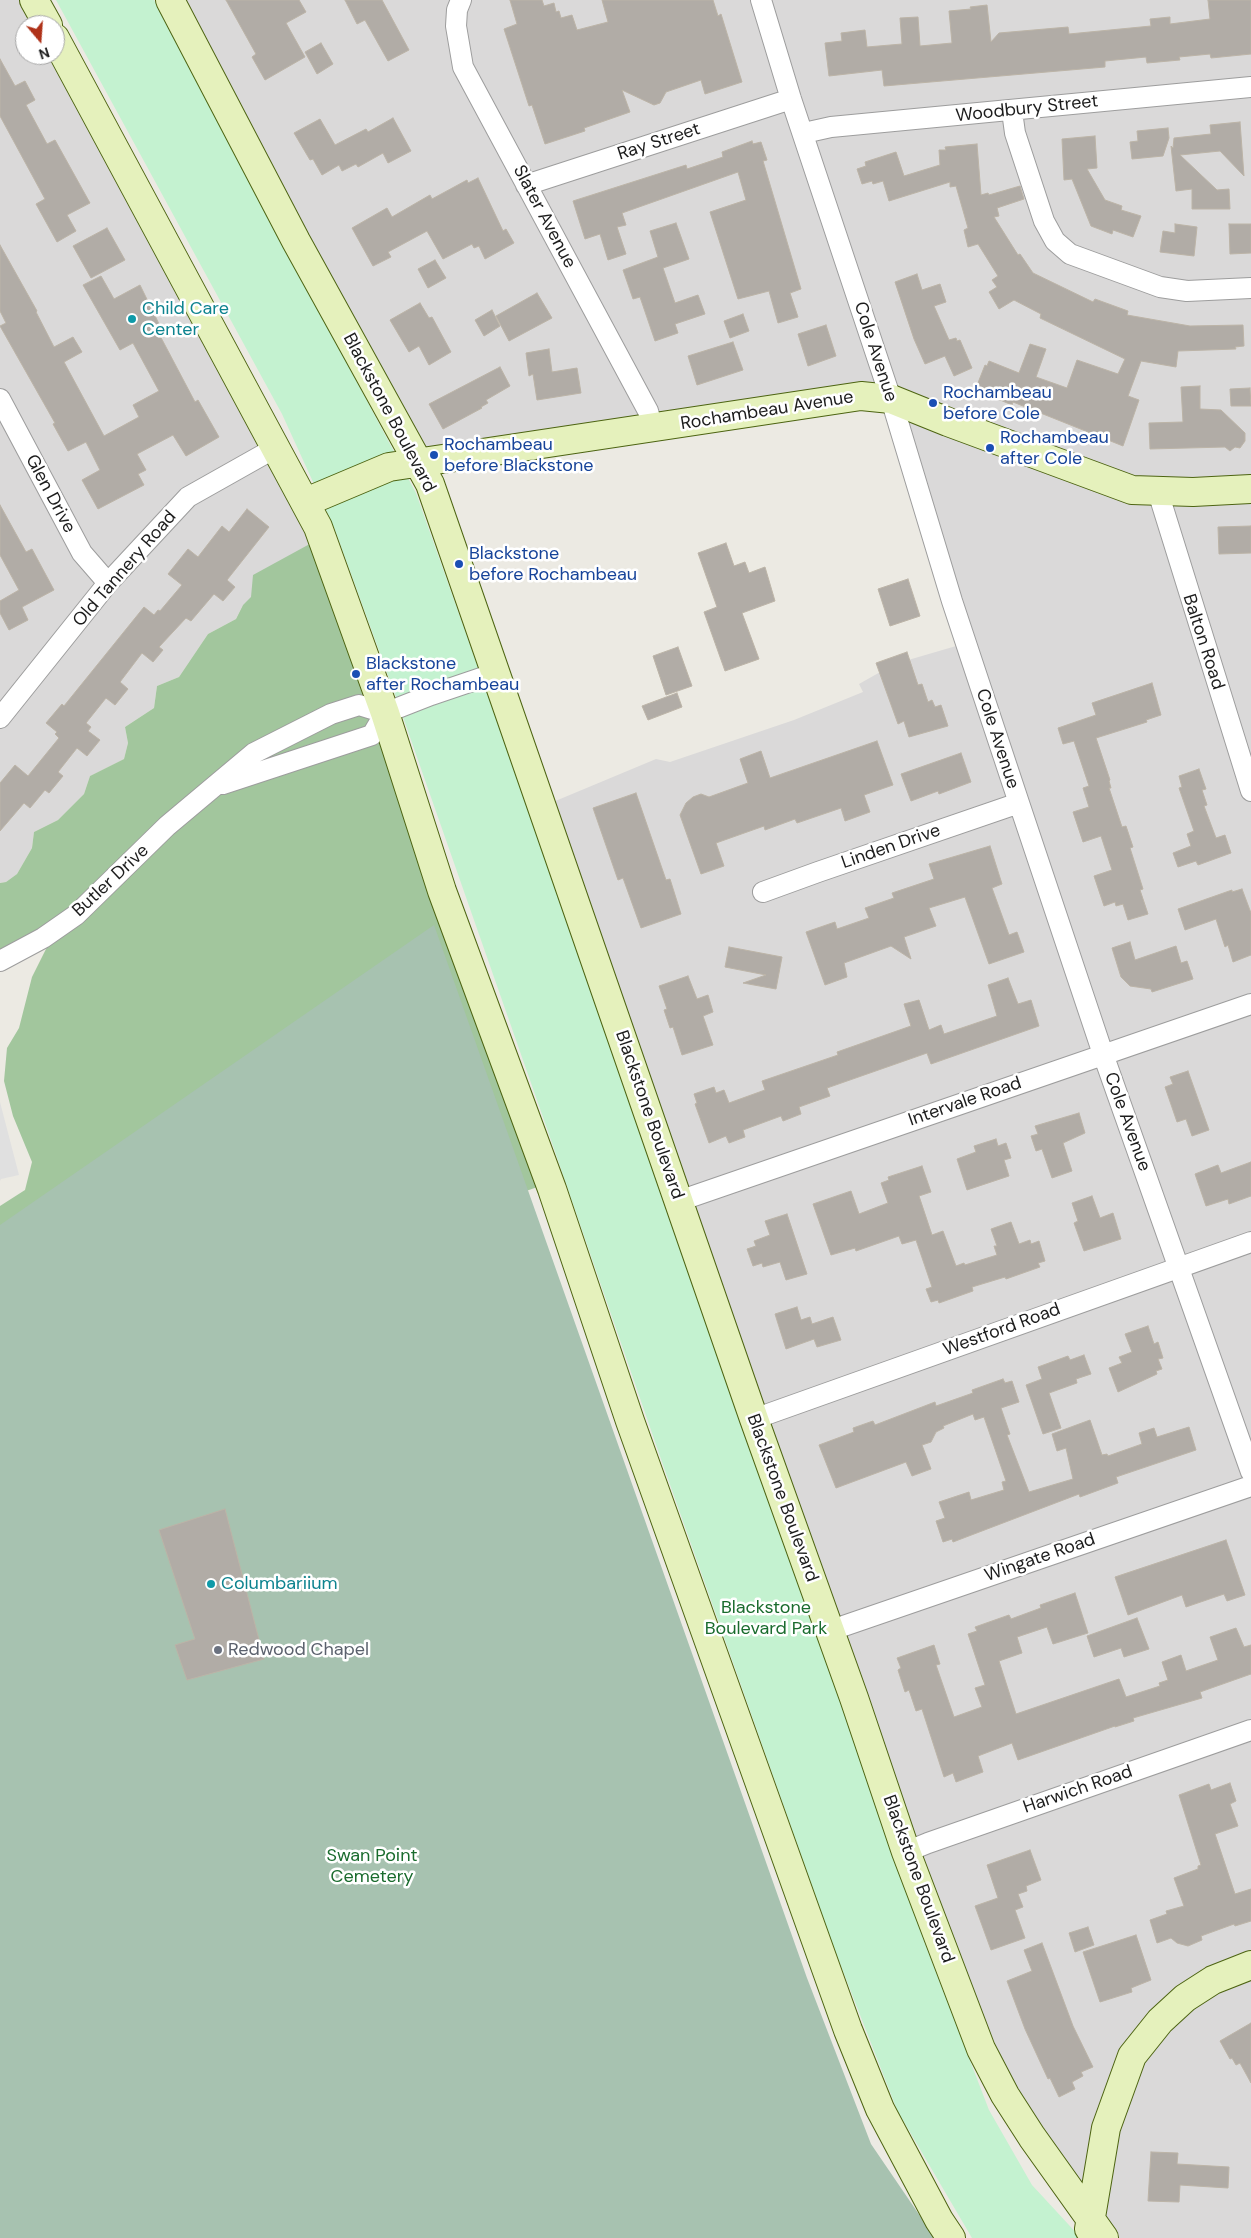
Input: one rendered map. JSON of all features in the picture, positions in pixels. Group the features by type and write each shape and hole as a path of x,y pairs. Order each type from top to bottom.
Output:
{"main road":[{"path":"34,0 42,15"},
{"name":"Blackstone Boulevard","path":"170,0 296,241 430,484 906,1852 981,2049 1005,2095 1094,2232"},
{"path":"65,57 318,527 385,713 442,891 552,1189 630,1421 848,2030 880,2109 939,2220 951,2238"},
{"name":"Rochambeau Avenue","path":"306,502 389,467 861,396 891,399 1132,490 1158,492 1251,489"},
{"path":"1094,2232 1106,2128 1132,2056 1160,2021 1185,1998 1213,1980 1251,1965"}],"street":[{"name":"Slater Avenue","path":"460,0 456,26 463,68 648,411 653,428"},
{"name":"Cole Avenue","path":"761,0 791,99 804,133 891,399 952,601 1019,803 1103,1054 1251,1472"},
{"name":"Woodbury Street","path":"804,133 831,128 1251,87"},
{"name":"Ray Street","path":"526,185 791,99"},
{"path":"1012,111 1016,133 1044,221 1055,241 1070,254 1160,287 1187,291 1251,288"},
{"name":"Glen Drive","path":"0,399 82,553 108,583"},
{"name":"Old Tannery Road","path":"0,718 108,583 188,497 275,448"},
{"name":"Balton Road","path":"1158,492 1251,791"},
{"path":"385,713 496,673"},
{"name":"Butler Drive","path":"0,961 43,938 76,915 168,826 212,788 254,752 330,714 360,705 385,713 372,735 212,788"},
{"name":"Linden Drive","path":"764,892 1019,803"},
{"name":"Intervale Road","path":"679,1201 1251,1004"},
{"name":"Westford Road","path":"754,1419 1251,1242"},
{"name":"Wingate Road","path":"829,1631 1251,1486"},
{"name":"Harwich Road","path":"906,1852 938,1839 1251,1730"}],"shaded area":[{"path":"0,0 34,0 42,15 15,15 15,65 60,65 317,540 243,605 236,619 208,634 179,677 157,686 154,708 125,727 128,743 124,759 90,776 84,794 58,820 34,832 32,848 17,874 6,882 0,883"},
{"path":"168,0 1251,0 1251,2238 1102,2238 1006,2097 541,807 656,759 670,762 794,720 863,692 859,684 898,663 963,644 890,403 415,462"},
{"path":"0,1102 19,1175 1,1179 0,1181"}],"green space":[{"name":"Blackstone Boulevard Park","path":"56,0 154,0 416,493 822,1636 924,1941 989,2110 1032,2185 1081,2238 972,2238 897,2110 834,1948 662,1462 397,700 335,530 282,414"},
{"path":"317,540 546,1184 489,1204 0,1423 0,1206 25,1190 32,1162 13,1116 4,1081 7,1048 19,1028 32,977 59,923 0,951 0,883 6,882 17,874 32,848 34,832 58,820 84,794 90,776 124,759 128,743 125,727 154,708 157,686 179,677 208,634 236,619 243,605 251,597 253,575"},
{"name":"Swan Point Cemetery","path":"434,925 807,1978 871,2144 935,2238 0,2238 0,1225"}],"building":[{"path":"226,0 299,0 306,12 286,23 305,57 265,80 252,57 256,54"},
{"path":"345,0 382,0 409,50 388,61 365,20 357,24"},
{"path":"510,0 542,0 544,6 554,3 556,12 559,11 561,18 572,15 577,30 608,22 602,0 713,0 718,16 721,14 742,82 705,94 701,80 666,92 660,103 654,105 622,90 630,112 584,128 585,131 545,144 532,105 529,106 504,29 517,24"},
{"path":"1208,0 1251,0 1251,54 1211,58 1210,54 1179,57 1180,60 1147,63 1146,57 1105,61 1105,67 884,86 882,70 829,76 825,43 842,41 841,33 865,30 867,47 902,44 900,18 918,17 920,46 952,43 949,11 987,5 991,42 999,33 1068,27 1069,34 1151,26 1150,19 1170,17 1170,24 1210,19"},
{"path":"321,43 333,64 317,74 305,52"},
{"path":"0,59 15,86 25,81 35,100 26,105 47,144 55,140 90,203 67,215 76,231 57,242 36,204 45,199 0,116"},
{"path":"393,118 411,151 388,163 383,153 358,167 356,164 342,171 339,165 322,175 313,159 310,160 294,133 320,119 335,145 366,129 368,132"},
{"path":"1240,122 1244,176 1220,151 1180,155 1217,190 1229,189 1230,209 1192,209 1192,189 1176,191 1171,146 1173,148 1174,138 1211,134 1210,125"},
{"path":"1168,128 1169,138 1163,156 1132,159 1130,142 1138,141 1137,131"},
{"path":"1095,136 1097,168 1087,169 1105,200 1122,206 1121,210 1141,216 1133,237 1113,230 1112,234 1091,226 1072,179 1064,180 1062,139"},
{"path":"752,141 753,144 761,142 767,160 763,161 801,289 790,293 798,317 778,323 769,291 738,299 710,212 746,200 738,172 622,213 626,225 617,227 626,254 608,260 600,234 585,239 573,201 686,165 687,169 723,157 722,152"},
{"path":"977,144 981,195 988,193 989,195 1020,186 1024,199 997,208 999,216 994,217 1018,255 1020,254 1033,273 1093,302 1095,299 1128,311 1127,315 1190,326 1243,325 1244,346 1235,347 1236,349 1178,351 1176,367 1141,361 1128,396 1139,400 1123,446 1013,402 1012,405 976,388 985,365 987,366 989,361 1019,373 1030,344 1046,349 1036,377 1067,388 1077,360 1118,374 1125,359 1040,318 1041,314 1014,300 999,309 989,292 997,287 992,280 998,276 978,244 968,247 964,230 968,228 956,186 950,187 950,182 889,201 883,181 873,184 872,181 862,184 857,169 866,166 865,162 896,152 904,176 940,165 939,150 946,150 945,147"},
{"path":"478,178 503,231 506,229 514,243 485,259 479,246 474,248 472,244 443,259 427,231 388,252 391,257 373,266 352,228 387,208 392,217 430,195 432,199 467,180 468,183"},
{"path":"676,223 689,259 663,268 675,303 698,295 705,314 675,324 678,333 655,341 640,297 633,299 623,270 658,257 650,231"},
{"path":"1175,224 1197,227 1194,256 1160,252 1163,231 1175,233"},
{"path":"1229,224 1251,224 1251,253 1230,254"},
{"path":"107,228 125,260 91,278 73,246"},
{"path":"0,245 37,311 54,347 73,337 82,352 64,362 104,436 139,417 133,405 159,391 133,343 120,350 83,285 101,276 114,299 140,285 161,328 157,330 195,402 198,400 219,437 186,456 173,435 137,454 146,470 138,474 144,485 98,509 82,480 100,470 86,442 68,451 53,424 55,423 0,326 6,323 0,311"},
{"path":"435,260 446,278 428,288 418,269"},
{"path":"917,274 922,290 940,284 946,302 934,306 949,340 956,338 957,341 960,340 972,368 954,376 945,356 925,364 914,339 895,282"},
{"path":"537,293 552,318 509,341 496,316"},
{"path":"420,303 429,318 432,317 451,352 429,365 419,346 409,352 390,320"},
{"path":"492,310 500,326 484,336 475,320"},
{"path":"743,314 749,331 730,338 724,321"},
{"path":"826,325 836,356 808,366 798,334"},
{"path":"733,342 743,370 697,385 688,356"},
{"path":"549,349 552,372 577,368 581,393 537,400 533,374 529,376 526,353"},
{"path":"500,367 510,386 486,400 488,403 482,408 443,429 429,404"},
{"path":"1200,386 1200,409 1221,410 1245,433 1245,441 1240,448 1235,447 1230,451 1225,447 1150,449 1149,423 1183,422 1181,387"},
{"path":"1250,388 1251,406 1231,406 1230,389"},
{"path":"0,505 26,552 32,549 54,590 22,607 28,620 9,630 0,613 0,601 19,590 0,555"},
{"path":"247,509 269,527 227,580 235,587 223,601 214,594 191,621 186,618 159,647 163,650 153,662 142,653 120,682 128,689 115,705 106,698 86,723 91,727 88,731 100,740 87,756 77,748 58,772 63,776 49,793 45,790 30,808 24,803 0,831 0,783 15,765 28,776 59,738 55,734 57,732 46,723 62,704 64,706 144,607 154,615 158,610 160,611 182,585 168,574 188,549 198,557 222,526 229,532"},
{"path":"1251,526 1251,553 1219,554 1218,527"},
{"path":"726,543 734,566 745,562 749,573 765,567 775,601 742,613 759,659 725,671 704,612 717,607 698,553"},
{"path":"908,579 920,616 890,626 878,589"},
{"path":"678,647 692,686 666,695 653,656"},
{"path":"907,652 918,685 922,684 928,702 932,700 935,707 941,705 948,726 909,737 904,721 898,724 876,663"},
{"path":"1152,683 1161,715 1146,720 1147,722 1096,738 1110,780 1111,788 1109,788 1122,827 1126,826 1133,847 1130,848 1143,889 1140,890 1148,914 1128,920 1123,904 1116,906 1115,902 1104,906 1094,876 1112,870 1101,836 1083,842 1073,812 1089,807 1083,788 1089,786 1074,741 1063,744 1058,728 1096,715 1092,703"},
{"path":"677,693 682,707 648,720 642,706"},
{"path":"877,741 893,785 864,795 870,812 845,821 841,808 797,823 795,819 765,830 764,826 716,843 724,866 701,874 680,815 686,803 693,797 701,794 709,797 748,783 740,759 761,751 770,778"},
{"path":"961,753 971,782 939,794 938,791 911,801 901,774"},
{"path":"1199,769 1206,789 1202,790 1207,805 1204,806 1216,838 1225,835 1231,853 1198,865 1196,861 1178,867 1173,853 1191,846 1187,834 1194,831 1179,788 1182,787 1179,776"},
{"path":"636,793 666,880 670,879 681,914 641,928 623,878 618,880 593,808"},
{"path":"990,846 1002,884 992,888 1009,935 1017,932 1024,952 989,964 965,897 929,908 936,926 904,937 911,959 891,946 844,963 847,977 825,985 806,932 835,922 837,929 869,918 865,908 894,898 892,893 934,879 929,864"},
{"path":"1242,889 1251,913 1251,955 1233,962 1228,945 1225,947 1216,919 1185,930 1178,909 1232,890 1232,892"},
{"path":"1130,942 1135,960 1176,946 1181,963 1187,961 1193,979 1152,992 1151,989 1130,986 1121,977 1112,948"},
{"path":"729,947 782,957 776,989 743,983 766,975 725,967"},
{"path":"688,976 697,999 708,995 713,1012 703,1016 713,1045 682,1055 673,1027 670,1028 664,1010 667,1009 659,986"},
{"path":"1008,978 1018,1004 1031,1000 1039,1026 931,1064 927,1053 827,1088 830,1096 799,1107 801,1114 783,1121 781,1116 743,1130 745,1137 729,1143 726,1136 709,1143 695,1104 697,1103 694,1094 714,1087 716,1093 724,1090 729,1103 765,1090 762,1081 838,1055 837,1052 911,1026 904,1004 919,1000 929,1030 941,1025 944,1034 997,1016 988,985"},
{"path":"1188,1071 1209,1130 1192,1136 1186,1119 1177,1122 1165,1087 1173,1084 1170,1077"},
{"path":"1079,1113 1085,1133 1063,1143 1072,1171 1052,1178 1042,1149 1036,1151 1031,1136 1038,1134 1035,1126"},
{"path":"996,1139 998,1146 1006,1143 1011,1158 1004,1160 1009,1176 967,1190 957,1159 976,1152 974,1146"},
{"path":"1251,1162 1251,1196 1229,1204 1228,1199 1206,1206 1195,1174 1218,1165 1221,1173"},
{"path":"922,1166 931,1192 919,1196 932,1235 943,1231 956,1266 997,1255 994,1246 997,1246 991,1229 1011,1222 1019,1244 1030,1240 1031,1244 1039,1241 1045,1261 1038,1263 1040,1267 1006,1279 1005,1277 972,1287 973,1291 939,1303 938,1300 931,1302 926,1289 932,1287 916,1240 902,1244 899,1236 856,1251 855,1248 831,1255 813,1204 851,1191 859,1214 888,1203 881,1183 889,1180 888,1177"},
{"path":"1092,1196 1100,1218 1113,1213 1121,1239 1084,1251 1074,1223 1078,1221 1072,1203"},
{"path":"787,1214 807,1274 786,1280 780,1262 763,1267 762,1263 753,1266 747,1249 756,1246 754,1241 770,1235 765,1221"},
{"path":"797,1307 801,1320 810,1317 812,1324 833,1317 841,1340 817,1347 814,1339 786,1349 775,1314"},
{"path":"1148,1326 1154,1344 1158,1342 1163,1358 1158,1359 1162,1369 1156,1371 1157,1374 1118,1392 1109,1368 1122,1363 1119,1357 1132,1352 1125,1334"},
{"path":"1084,1355 1091,1374 1076,1379 1077,1383 1049,1393 1061,1428 1043,1434 1026,1385 1042,1379 1038,1367 1068,1356 1070,1360"},
{"path":"1003,1379 1005,1383 1012,1381 1019,1402 1001,1408 1010,1434 1007,1435 1029,1492 1073,1479 1066,1448 1057,1451 1052,1434 1090,1420 1102,1455 1107,1454 1108,1456 1142,1444 1139,1433 1154,1428 1157,1437 1189,1427 1196,1450 1116,1477 1118,1483 1080,1497 1079,1494 953,1542 952,1539 943,1542 936,1521 945,1518 939,1502 969,1492 971,1500 1004,1490 1002,1482 1006,1481 984,1417 975,1420 973,1414 943,1426 944,1428 936,1432 931,1442 922,1445 931,1469 912,1476 906,1462 836,1488 819,1445 854,1432 853,1428 873,1421 875,1425 935,1402 936,1406 973,1393 972,1390"},
{"name":"Columbariium","path":"225,1509 264,1659 187,1680 175,1645 195,1639 159,1530"},
{"path":"1226,1540 1245,1595 1227,1601 1224,1594 1186,1607 1182,1595 1128,1615 1115,1577"},
{"path":"1075,1593 1088,1633 1053,1644 1047,1627 1017,1637 1022,1653 999,1661 1016,1714 1119,1679 1126,1697 1160,1686 1159,1683 1168,1680 1162,1662 1181,1655 1186,1671 1218,1660 1210,1637 1236,1628 1244,1647 1251,1645 1251,1674 1200,1692 1202,1698 1133,1718 1134,1721 1018,1760 1012,1743 978,1756 983,1772 956,1782 953,1773 944,1777 922,1709 916,1711 909,1690 905,1692 898,1670 901,1668 897,1658 934,1645 940,1664 936,1665 954,1717 982,1707 975,1688 985,1685 968,1634 977,1631 975,1627 1009,1615 1011,1619 1041,1608 1040,1605"},
{"path":"1137,1618 1149,1649 1124,1657 1121,1648 1094,1657 1087,1636"},
{"path":"1230,1783 1236,1801 1230,1804 1238,1826 1215,1834 1235,1894 1251,1889 1251,1921 1235,1926 1234,1924 1201,1936 1202,1940 1188,1946 1177,1943 1171,1938 1157,1943 1150,1920 1167,1914 1166,1911 1184,1906 1174,1878 1198,1869 1198,1866 1201,1865 1179,1795 1209,1784 1211,1790"},
{"path":"1030,1850 1041,1880 1026,1886 1027,1891 1018,1894 1023,1907 1015,1910 1025,1938 991,1950 975,1906 998,1898 987,1865"},
{"path":"1088,1927 1094,1945 1075,1952 1069,1933"},
{"path":"1136,1935 1151,1980 1131,1988 1132,1992 1100,2002 1083,1952"},
{"path":"1042,1943 1073,2026 1093,2067 1081,2072 1083,2076 1072,2082 1075,2089 1059,2097 1050,2078 1048,2079 1025,2029 1007,1981 1032,1971 1024,1950"},
{"path":"1251,2023 1251,2083 1240,2063 1236,2065 1232,2058 1230,2059 1220,2041"},
{"path":"1151,2152 1178,2153 1177,2164 1229,2167 1228,2188 1180,2185 1179,2202 1148,2201"}],"place":[{"name":"Child Care Center","path":"132,319"},
{"name":"Rochambeau before Cole","path":"933,403"},
{"name":"Rochambeau after Cole","path":"990,448"},
{"name":"Rochambeau before Blackstone","path":"434,455"},
{"name":"Blackstone before Rochambeau","path":"459,564"},
{"name":"Blackstone after Rochambeau","path":"356,674"},
{"name":"Columbariium","path":"211,1584"},
{"name":"Redwood Chapel","path":"218,1650"}]}
